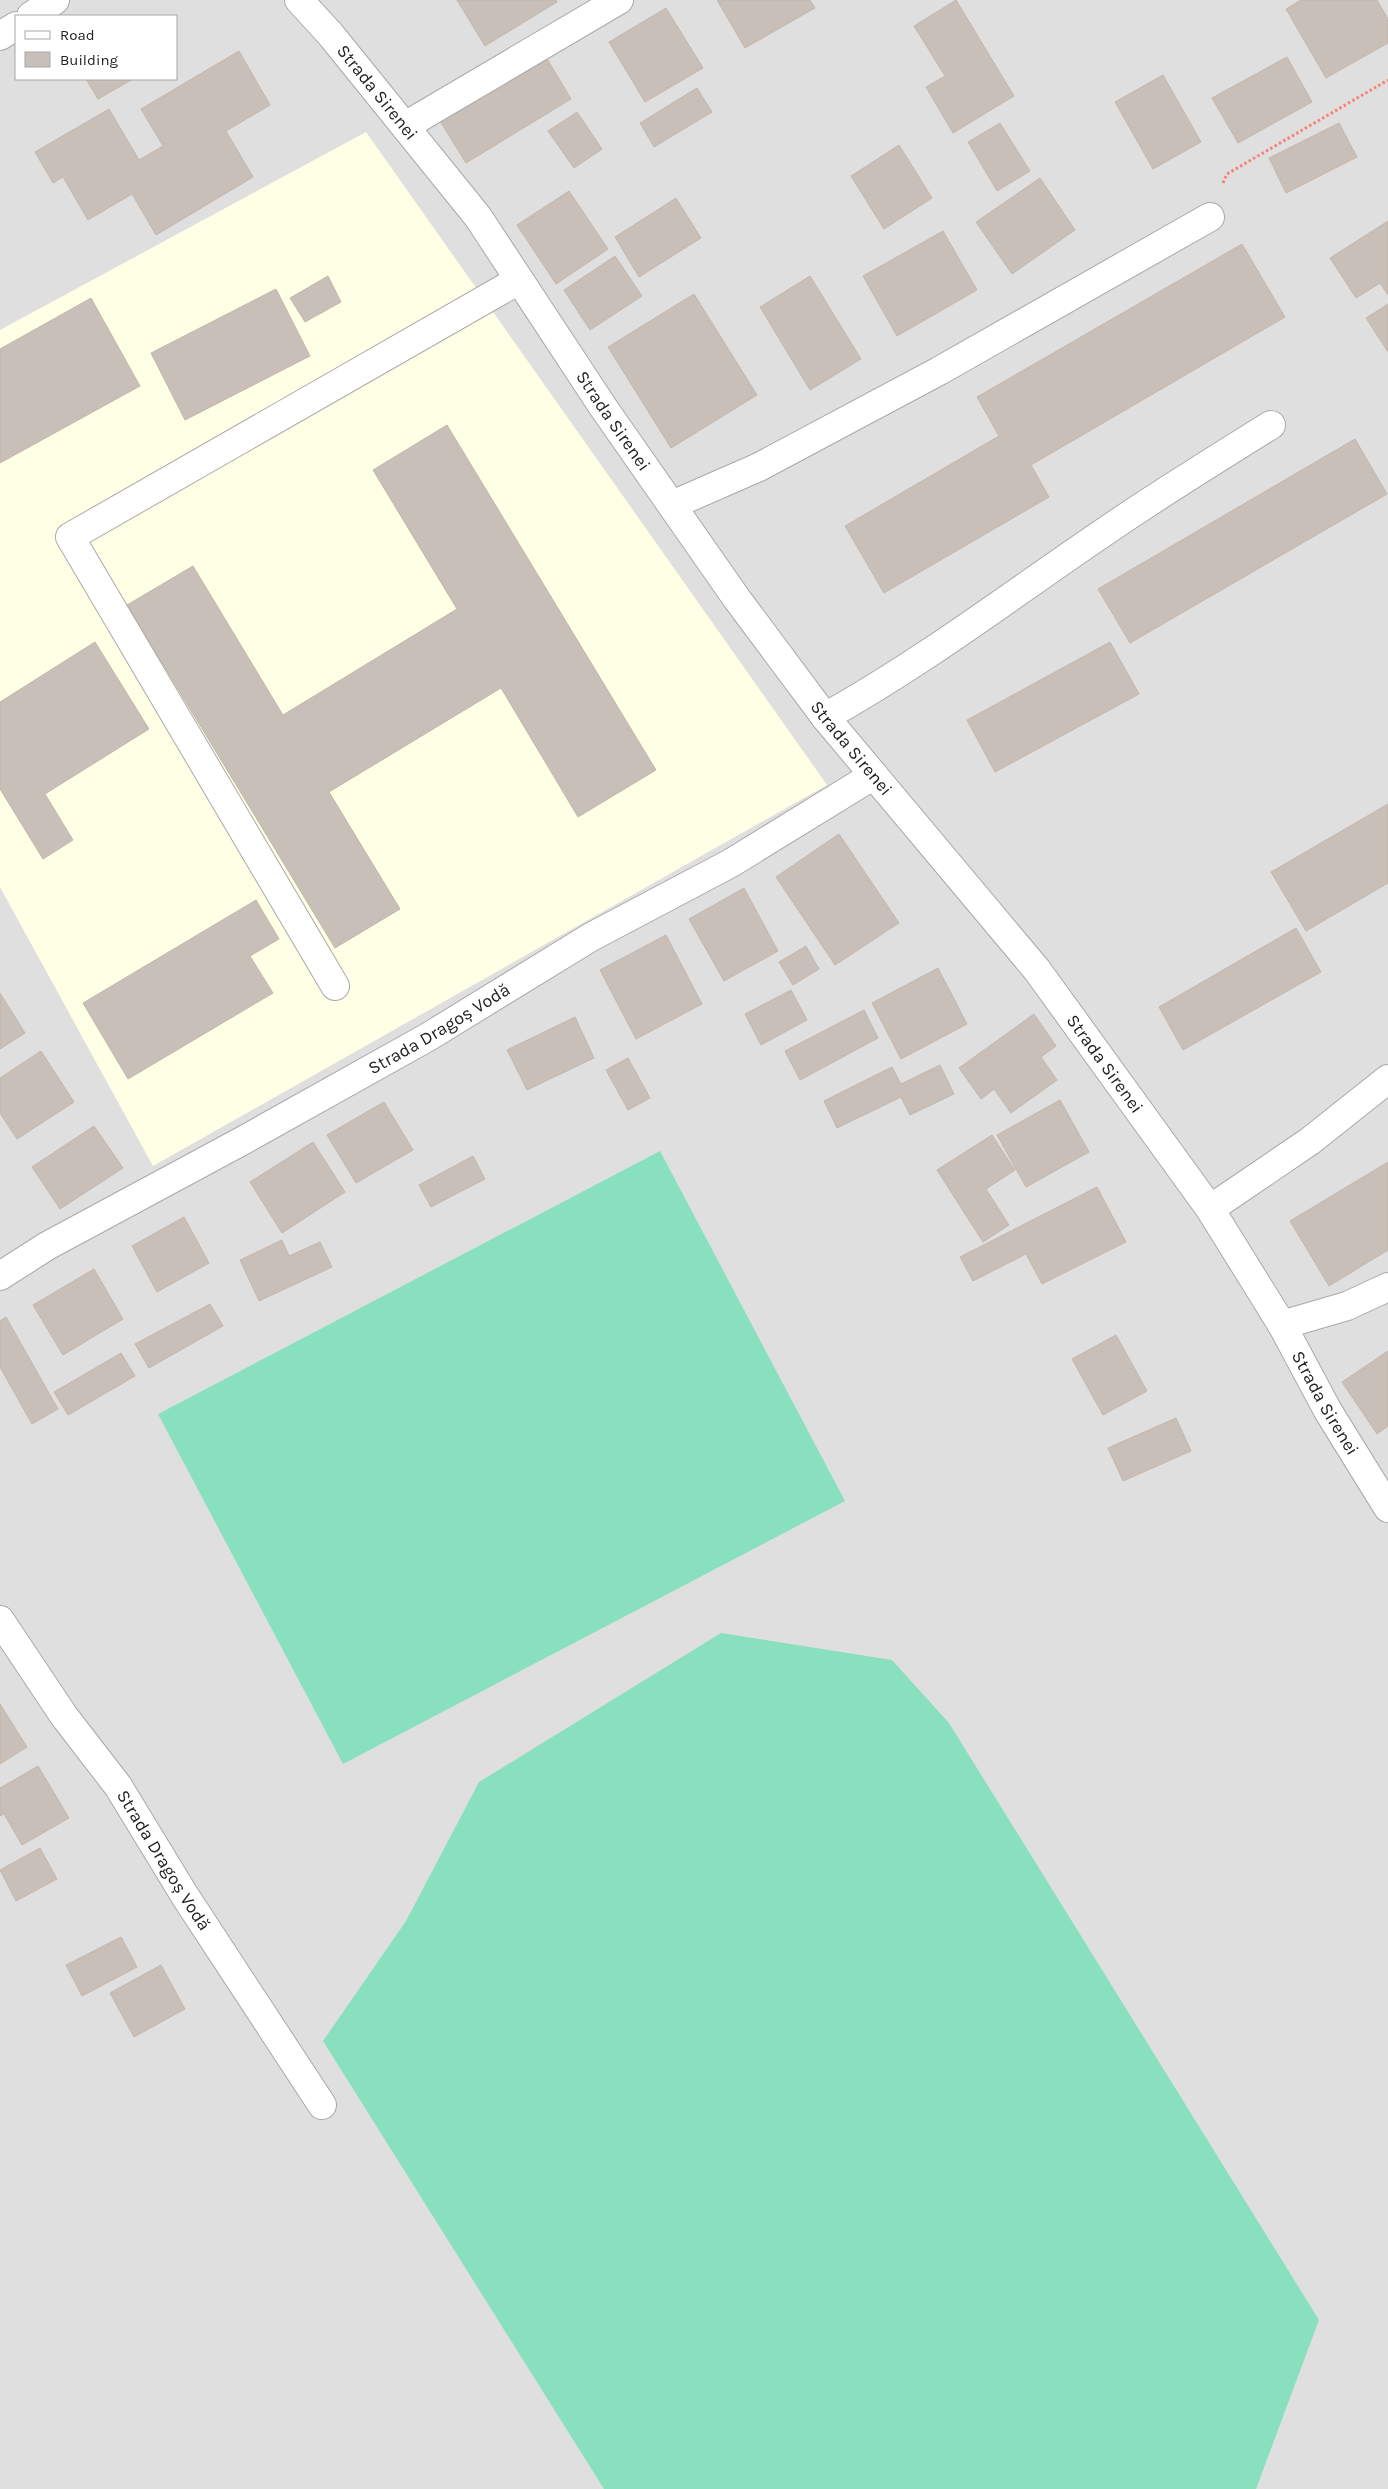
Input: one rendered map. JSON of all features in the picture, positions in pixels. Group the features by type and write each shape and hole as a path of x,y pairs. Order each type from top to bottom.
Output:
{"street":[{"path":"32,15 56,0"},
{"name":"Strada Sirenei","path":"299,0 331,35 478,217 603,407 737,599 825,717 1037,970 1210,1209 1282,1326 1328,1411 1388,1508"},
{"path":"405,126 619,0"},
{"path":"0,36 15,27"},
{"path":"672,504 759,467 939,372 1210,217"},
{"path":"335,986 70,537 519,280"},
{"path":"825,717 877,688 979,621 1136,510 1271,425"},
{"name":"Strada Dragoș Vodă","path":"0,1276 47,1246 242,1141 428,1037 592,937 731,863 874,775"},
{"path":"1210,1209 1310,1141 1388,1079"},
{"path":"1282,1326 1347,1306 1388,1287"},
{"name":"Strada Dragoș Vodă","path":"0,1620 64,1716 118,1786 185,1896 322,2105"}],"path":[{"path":"1210,217 1226,174 1388,80"}],"shaded area":[{"path":"0,0 1388,0 1388,2489 0,2489"},
{"path":"366,132 827,785 153,1166 0,887 0,330"}],"green space":[{"path":"660,1151 845,1501 343,1764 158,1414"},
{"path":"721,1633 892,1660 949,1723 1319,2320 1256,2489 604,2489 323,2041 406,1921 479,1782"}],"building":[{"path":"457,0 556,0 557,2 485,46"},
{"path":"717,0 810,0 815,8 745,48"},
{"path":"956,0 1014,96 953,133 926,87 945,76 914,26"},
{"path":"1301,0 1377,0 1388,19 1388,43 1326,78 1286,9"},
{"path":"666,8 703,68 645,102 609,42"},
{"path":"239,51 270,105 226,131 253,177 156,235 132,194 88,220 63,177 53,183 35,152 109,109 139,160 163,146 141,109"},
{"path":"546,57 571,99 466,163 440,121"},
{"path":"1287,57 1312,102 1238,143 1212,98"},
{"path":"1163,75 1201,142 1153,169 1115,102"},
{"path":"87,80 131,80 98,99"},
{"path":"697,88 712,112 654,147 640,123"},
{"path":"577,112 602,149 574,168 548,131"},
{"path":"1000,123 1030,171 997,191 968,142"},
{"path":"1339,123 1357,157 1286,193 1269,158"},
{"path":"899,145 932,198 884,229 851,176"},
{"path":"1040,178 1075,230 1012,274 976,222"},
{"path":"569,191 608,249 556,284 517,225"},
{"path":"676,198 701,238 639,277 615,237"},
{"path":"1388,221 1388,295 1380,283 1356,298 1330,258"},
{"path":"943,231 977,290 897,336 863,276"},
{"path":"1242,244 1285,317 1031,465 1049,497 884,593 845,526 999,436 977,397"},
{"path":"615,256 642,296 590,330 564,290"},
{"path":"328,276 341,302 305,322 290,298"},
{"path":"810,276 861,359 810,390 760,307"},
{"path":"276,289 310,356 185,420 151,353"},
{"path":"694,294 757,395 671,448 608,347"},
{"path":"91,298 140,386 0,463 0,349"},
{"path":"1388,304 1388,352 1366,318"},
{"path":"447,425 656,770 578,817 501,688 329,792 400,909 335,948 127,605 193,566 283,715 457,609 373,470"},
{"path":"1355,439 1387,494 1130,643 1098,589"},
{"path":"95,642 149,729 45,794 73,840 43,859 0,789 0,702"},
{"path":"1110,642 1139,694 995,772 967,720"},
{"path":"1388,804 1388,883 1306,931 1271,872"},
{"path":"839,834 899,923 835,965 776,877"},
{"path":"744,888 778,951 724,981 689,919"},
{"path":"256,900 279,939 250,956 273,993 128,1079 83,1003"},
{"path":"1296,928 1321,972 1183,1050 1159,1007"},
{"path":"666,935 702,1004 636,1039 600,970"},
{"path":"806,946 819,969 793,985 779,962"},
{"path":"938,968 967,1024 901,1059 872,1003"},
{"path":"791,990 807,1020 761,1045 745,1014"},
{"path":"0,993 25,1033 0,1049"},
{"path":"864,1010 878,1038 800,1080 785,1051"},
{"path":"1034,1014 1056,1046 1041,1057 1057,1080 1011,1113 994,1089 981,1099 959,1068"},
{"path":"575,1017 594,1058 527,1090 507,1050"},
{"path":"41,1051 74,1102 17,1139 0,1113 0,1078"},
{"path":"628,1058 650,1098 628,1110 606,1070"},
{"path":"940,1065 954,1094 910,1115 901,1097 837,1128 824,1101 892,1067 901,1084"},
{"path":"1060,1100 1089,1152 1026,1187 997,1135"},
{"path":"384,1102 413,1150 356,1183 327,1135"},
{"path":"94,1126 123,1168 60,1209 32,1167"},
{"path":"992,1135 1015,1170 986,1189 1009,1225 983,1242 937,1170"},
{"path":"313,1142 345,1192 282,1233 250,1182"},
{"path":"473,1156 485,1179 431,1207 419,1185"},
{"path":"1388,1162 1388,1250 1329,1286 1290,1221"},
{"path":"1097,1187 1126,1242 1042,1284 1026,1254 973,1281 960,1257"},
{"path":"184,1217 209,1263 157,1292 132,1246"},
{"path":"282,1240 289,1256 320,1242 332,1267 259,1301 240,1260"},
{"path":"94,1269 123,1319 63,1355 33,1305"},
{"path":"210,1304 223,1326 149,1368 135,1344"},
{"path":"6,1317 58,1409 32,1424 0,1367 0,1321"},
{"path":"1116,1335 1147,1391 1103,1415 1072,1359"},
{"path":"1388,1351 1388,1426 1377,1434 1342,1382"},
{"path":"121,1353 135,1376 68,1415 54,1392"},
{"path":"1176,1418 1191,1451 1123,1481 1108,1448"},
{"path":"0,1704 27,1747 0,1764"},
{"path":"38,1766 69,1818 22,1845 4,1814 0,1816 0,1788"},
{"path":"40,1848 57,1879 16,1901 0,1870"},
{"path":"121,1937 137,1967 82,1996 66,1965"},
{"path":"161,1965 185,2009 134,2037 110,1993"}]}
